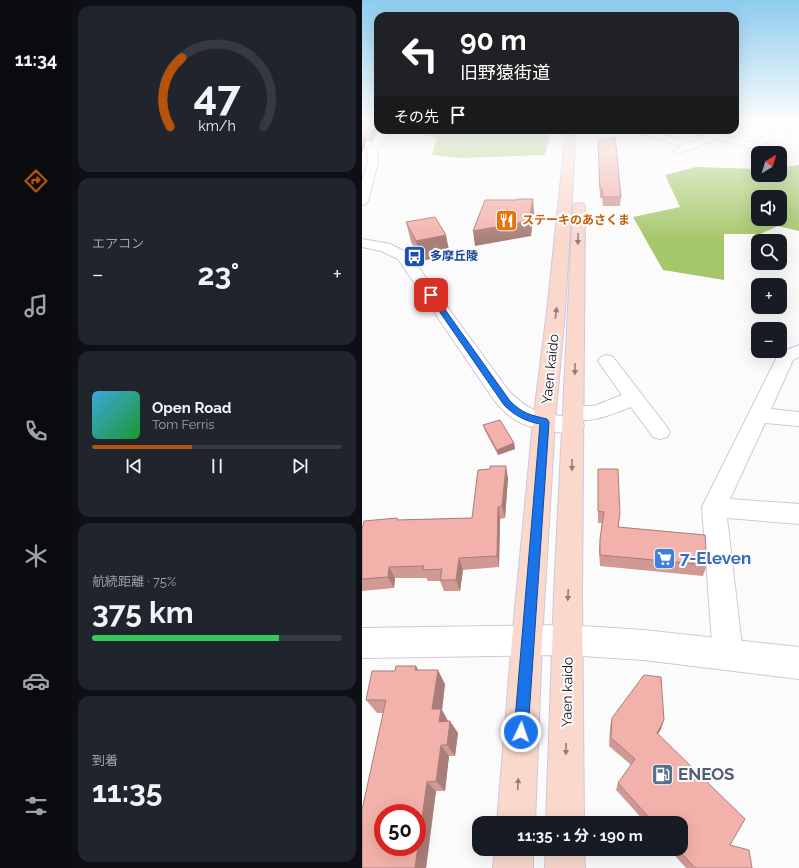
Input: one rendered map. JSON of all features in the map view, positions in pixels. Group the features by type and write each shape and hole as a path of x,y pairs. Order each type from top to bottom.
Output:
{"main road":[{"name":"Yaen kaido","path":"516,816 527,640 544,422 557,305 569,161"},
{"name":"Yaen kaido","path":"565,816 573,420 581,161"},
{"path":"513,868 514,856"},
{"path":"565,856 565,868"}],"street":[{"path":"362,201 372,161"},
{"path":"362,243 385,247 403,256 504,399 514,410 527,418 544,422 573,420 635,398"},
{"path":"728,655 714,507 786,356 799,350"},
{"path":"607,361 660,432"},
{"path":"759,415 799,419"},
{"path":"714,507 799,514"},
{"path":"362,643 568,640 644,645 799,663"}],"green space":[{"path":"799,165 799,231 778,226 760,234 724,234 724,280 663,270 633,217 680,207 665,175 696,167 751,169 751,182 787,182 787,167"}],"building":[{"path":"599,161 617,161 621,197 603,197 602,189 600,189"},
{"path":"533,199 529,221 473,231 485,200"},
{"path":"435,217 446,235 416,241 406,222"},
{"path":"500,420 514,443 497,450 483,425"},
{"path":"490,466 506,466 502,506 498,507 497,556 459,558 456,580 440,580 442,569 423,570 424,566 389,567 388,577 362,579 362,529 364,521 397,518 397,520 472,518 478,470 490,469"},
{"path":"598,469 618,469 620,514 618,527 705,535 707,565 600,555 600,539 604,512 598,511"},
{"path":"396,666 416,666 415,670 438,670 432,709 441,709 439,722 450,721 447,745 441,745 436,781 427,782 424,804 374,804 374,856 417,856 415,868 362,868 362,810 386,700 366,700 372,671 395,671"},
{"path":"644,675 661,677 664,720 657,733 745,819 730,845 749,850 752,868 695,868 684,856 688,856 688,816 648,816 618,783 635,759 611,738 612,718"}],"place":[{"name":"ステーキのあさくま","path":"507,220"},
{"name":"多摩丘陵","path":"414,256"},
{"name":"7-Eleven","path":"665,558"},
{"name":"ENEOS","path":"662,774"}],"route":[{"path":"431,295 507,403 514,410 527,418 544,422 521,732"}]}
